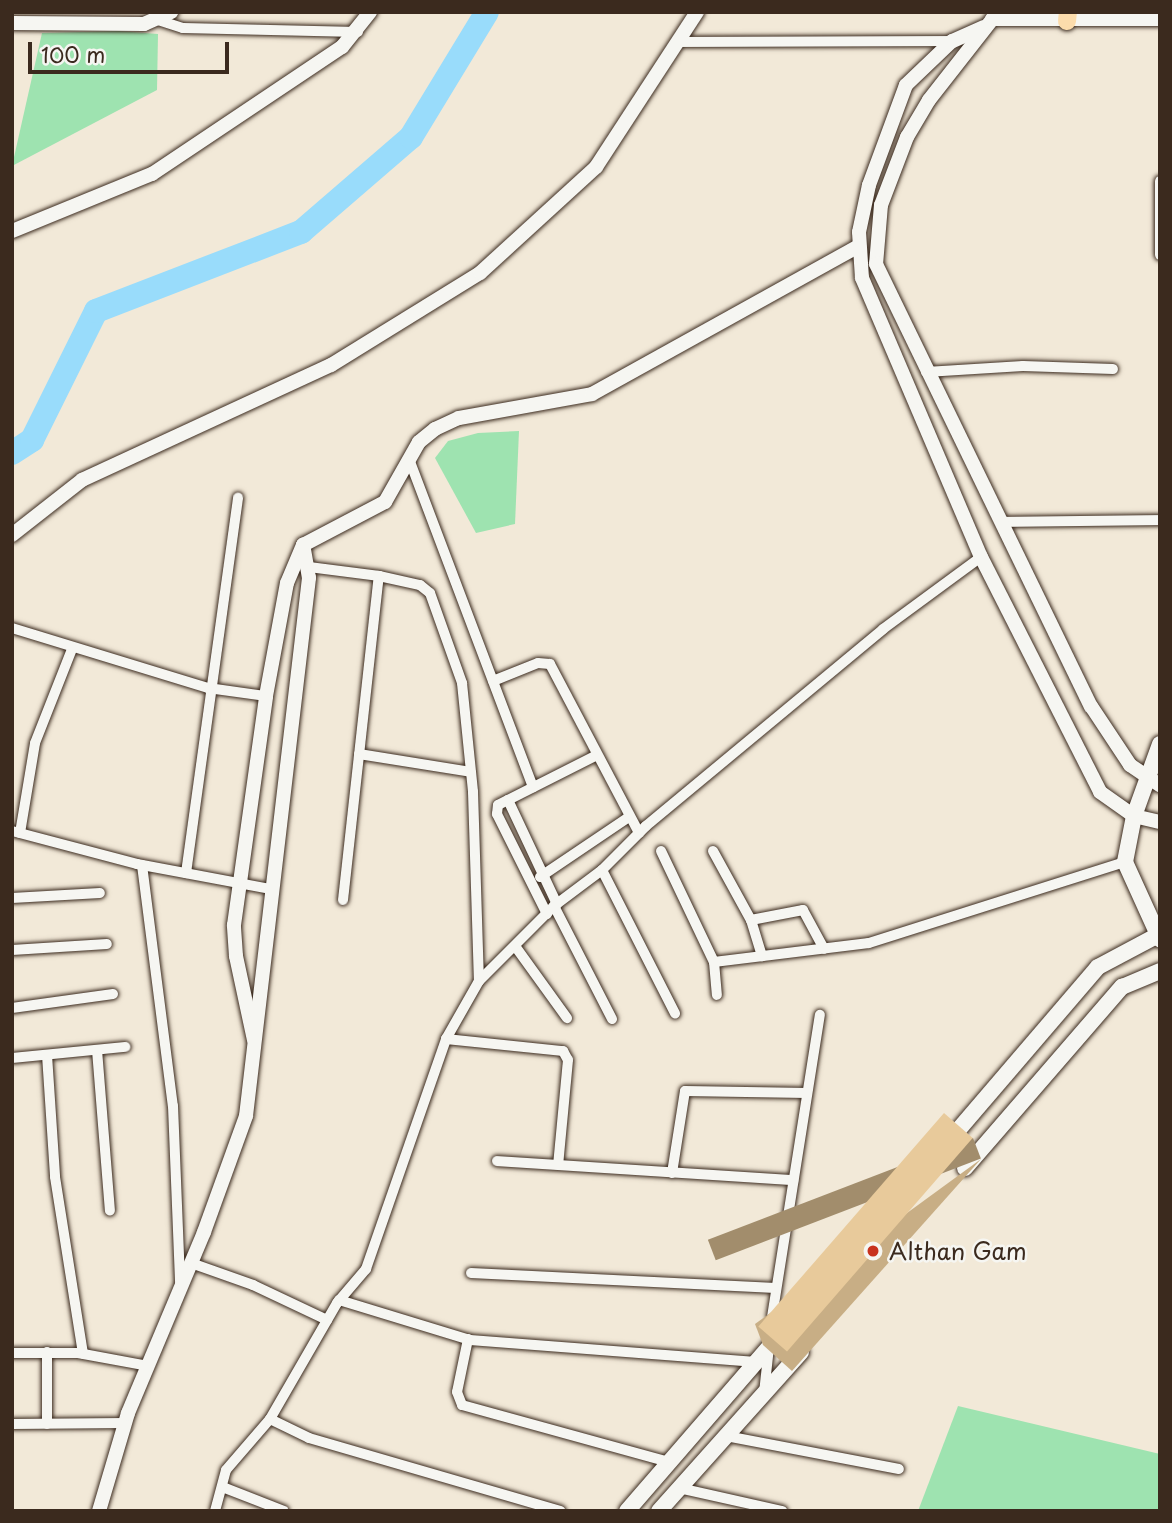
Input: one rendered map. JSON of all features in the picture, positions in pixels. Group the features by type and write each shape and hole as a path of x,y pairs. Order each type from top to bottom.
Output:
{"main road":[{"path":"934,1158 1098,967 1159,936 1125,862 1134,816 1154,782 1160,744"},
{"path":"955,1179 1122,987 1160,971"},
{"path":"626,1511 796,1316"},
{"path":"659,1511 810,1343"}],"street":[{"path":"12,231 152,174 358,32 370,12"},
{"path":"12,535 82,480 331,365 486,269 584,179 697,12"},
{"path":"12,23 165,16 183,28 358,32"},
{"path":"1160,19 1068,16 991,19 952,41 906,85 894,110 869,185 859,246 862,278 981,557 1100,792 1134,816 1160,822"},
{"path":"991,19 923,109 907,137 881,205 876,264 926,372 1091,706 1130,765 1154,782"},
{"path":"679,42 952,41"},
{"path":"1160,181 1160,255"},
{"path":"254,1040 234,940 239,884 266,696 287,583 303,545 385,502 419,442 447,422 602,389 859,246"},
{"path":"926,372 1023,366 1113,369"},
{"path":"409,459 533,787"},
{"path":"186,873 208,688 238,498"},
{"path":"1000,522 1160,520"},
{"path":"99,1511 125,1423 180,1291 246,1116 309,567 303,545"},
{"path":"215,1511 225,1488 226,1470 270,1419 339,1300 366,1269 378,1245 446,1039 479,981 553,908 602,870 639,833 883,629 981,557"},
{"path":"309,567 379,576 420,585 430,593 462,683 471,772 479,981"},
{"path":"343,900 379,576"},
{"path":"12,628 72,649 208,688 266,696"},
{"path":"72,649 35,743 16,832 142,865 270,889"},
{"path":"493,681 538,663 550,664 595,756 639,833"},
{"path":"359,754 471,772"},
{"path":"553,908 532,883 497,814 498,805 595,756"},
{"path":"508,800 543,875 553,908 612,1019"},
{"path":"532,883 629,817"},
{"path":"662,851 714,962 717,995"},
{"path":"713,851 751,920 762,956"},
{"path":"714,962 869,943 1125,862"},
{"path":"142,865 173,1106 180,1291"},
{"path":"602,870 675,1013"},
{"path":"12,898 100,893"},
{"path":"751,920 803,910 824,949"},
{"path":"12,950 107,944"},
{"path":"515,946 567,1018"},
{"path":"12,1008 113,994"},
{"path":"764,1393 776,1288 820,1015"},
{"path":"446,1039 563,1051 568,1060 558,1165"},
{"path":"12,1058 125,1047"},
{"path":"97,1050 110,1210"},
{"path":"47,1055 55,1177 83,1354"},
{"path":"672,1173 685,1091 807,1093"},
{"path":"497,1161 793,1180"},
{"path":"191,1263 253,1285 327,1320"},
{"path":"471,1273 776,1288"},
{"path":"339,1300 468,1339 756,1362"},
{"path":"468,1339 457,1392 462,1405 669,1462"},
{"path":"47,1352 47,1424"},
{"path":"12,1353 83,1354 148,1366"},
{"path":"270,1419 309,1438 561,1511"},
{"path":"12,1424 125,1423"},
{"path":"726,1436 900,1469"},
{"path":"225,1488 284,1511"},
{"path":"679,1488 782,1511"}],"green space":[{"path":"119,31 158,34 157,90 12,166 42,33"},
{"path":"519,431 515,524 476,533 435,458 448,441 478,433"},
{"path":"958,1406 1160,1454 1160,1511 918,1511"}],"building":[{"path":"944,1113 973,1138 787,1352 758,1327"}],"waterway":[{"path":"12,453 32,440 96,311 301,232 411,137 487,12"}],"place":[{"name":"Althan Gam","path":"873,1251"}]}
